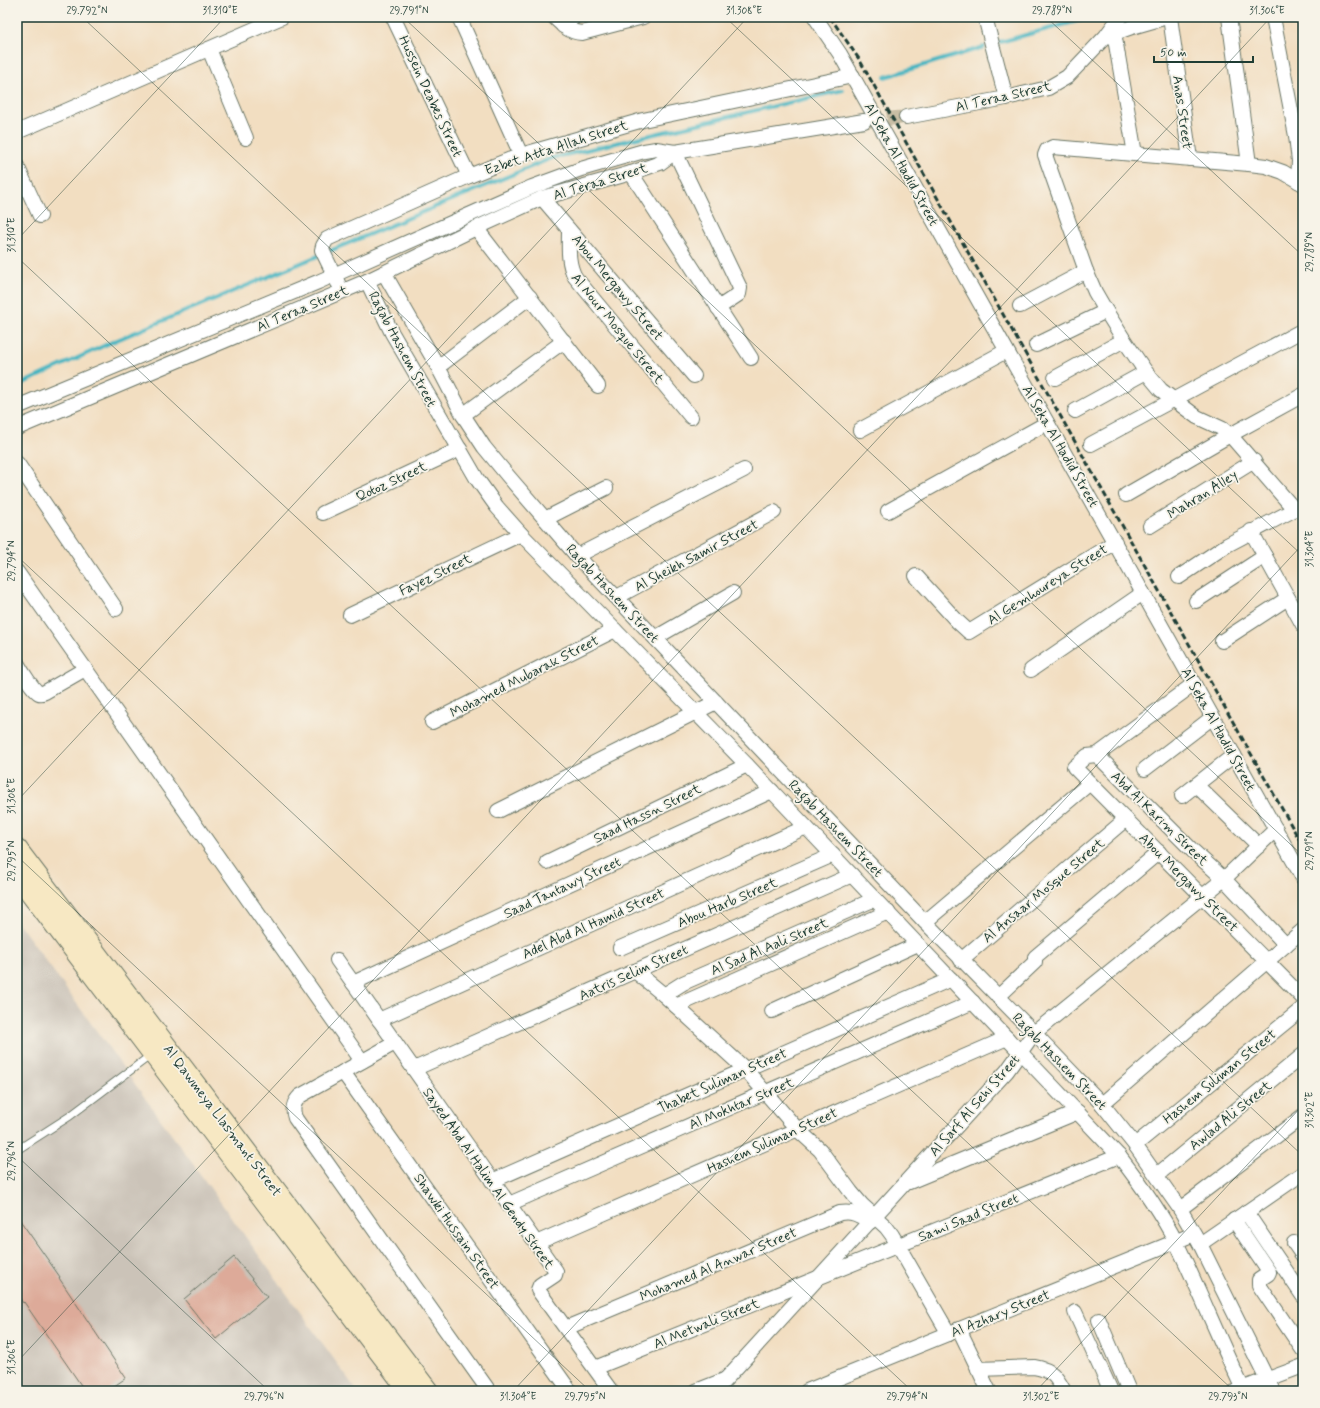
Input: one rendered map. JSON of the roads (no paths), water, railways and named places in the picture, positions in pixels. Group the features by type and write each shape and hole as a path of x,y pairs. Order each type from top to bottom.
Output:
{"main road":[{"name":"Al Qawmeya Llasmant Street","path":"17,849 159,1049 409,1391"},
{"name":"Al Qawmeya Llasmant Street","path":"17,875 159,1049 428,1391"}],"street":[{"path":"17,132 282,17"},
{"name":"Hussein Deabes Street","path":"393,17 468,176"},
{"path":"459,17 521,155"},
{"path":"559,22 574,17"},
{"path":"559,22 575,33 582,33 643,17"},
{"name":"Al Seka Al Hadid Street","path":"816,17 853,76 1303,878"},
{"path":"985,17 1006,98"},
{"name":"Al Teraa Street","path":"906,117 1006,98 1048,88 1067,77 1116,26 1132,27 1169,17"},
{"name":"Anas Street","path":"1169,17 1190,159"},
{"path":"1229,17 1249,164"},
{"path":"1273,17 1296,136 1300,182"},
{"path":"1116,26 1136,154"},
{"path":"209,49 246,138"},
{"name":"Ezbet Atta Allah Street","path":"341,291 322,250 322,246 327,239 468,176 521,155 643,120 853,76"},
{"name":"Al Teraa Street","path":"17,407 318,282 331,270 532,187 581,170 644,151 656,149 675,152 864,121"},
{"path":"1179,577 1251,531 1299,507 1230,435 1197,417 1174,400 1161,390 1146,372 1106,311 1086,271 1045,155 1047,150 1053,147 1249,164 1266,166 1283,172 1300,182"},
{"path":"675,152 740,288 740,294 718,308"},
{"name":"Al Teraa Street","path":"17,428 367,281 542,198 660,163 675,152"},
{"path":"17,166 40,216"},
{"path":"631,172 751,358"},
{"name":"Abou Mergawy Street","path":"542,198 694,376"},
{"path":"476,228 598,386"},
{"name":"Al Nour Mosque Street","path":"569,230 569,261 571,270 691,417"},
{"path":"1020,306 1086,271"},
{"name":"Ragab Hashem Street","path":"384,273 438,367 463,415 498,465 577,556 961,960 1102,1104 1135,1145 1180,1209 1197,1239 1270,1385"},
{"name":"Ragab Hashem Street","path":"367,281 392,333 477,479 497,507 520,534 747,765 1119,1156 1159,1211 1176,1242 1241,1390"},
{"path":"438,367 530,297"},
{"path":"1036,345 1106,311"},
{"path":"1092,444 1303,330"},
{"path":"1055,378 1124,340"},
{"path":"463,415 564,341"},
{"path":"860,430 1006,351"},
{"path":"1074,412 1146,372"},
{"path":"1126,495 1303,395"},
{"path":"888,511 1047,423"},
{"name":"Qotoz Street","path":"323,513 457,444 473,431"},
{"name":"Mahran Alley","path":"1150,526 1254,461"},
{"path":"17,463 116,609"},
{"path":"577,556 744,470"},
{"path":"545,519 606,488"},
{"name":"Al Sheikh Samir Street","path":"617,597 774,512"},
{"path":"1251,531 1303,625"},
{"name":"Fayez Street","path":"350,615 520,534"},
{"name":"Al Gemhoureya Street","path":"916,576 969,632 1115,542"},
{"path":"1196,601 1265,556"},
{"path":"17,572 362,1061"},
{"path":"655,638 733,593"},
{"path":"1031,670 1143,593"},
{"path":"1222,641 1288,598"},
{"name":"Mohamed Mubarak Street","path":"432,722 615,630"},
{"path":"18,665 38,693 46,692 85,668"},
{"path":"1097,755 1194,684"},
{"path":"498,811 716,702"},
{"path":"1145,768 1213,717"},
{"path":"1182,796 1234,754"},
{"name":"Abou Mergawy Street","path":"1097,755 1087,756 1074,767 1303,998"},
{"name":"Abd Al Karim Street","path":"1097,755 1164,823 1224,879 1286,945"},
{"name":"Saad Hassn Street","path":"547,862 747,765"},
{"path":"925,922 1090,783"},
{"path":"1196,785 1259,846"},
{"name":"Saad Tantawy Street","path":"353,983 772,791"},
{"name":"Al Ansaar Mosque Street","path":"961,960 1126,819"},
{"name":"Adel Abd Al Hamid Street","path":"379,1020 806,827"},
{"name":"Al Sarf Al Sehi Street","path":"715,1391 1007,1071 1034,1033 1224,879 1276,830"},
{"path":"998,997 1035,962 1035,957 1159,852"},
{"name":"Abou Harb Street","path":"620,948 833,855"},
{"name":"Aatris Selim Street","path":"414,1069 852,875"},
{"name":"Al Sad Al Aali Street","path":"664,995 683,983 875,899"},
{"path":"676,1006 888,912"},
{"path":"1102,1104 1303,930"},
{"path":"772,1011 918,944"},
{"name":"Sayed Abd Al Halim Al Gendy Street","path":"337,960 556,1272 555,1275 540,1286 538,1290 611,1391"},
{"path":"635,970 745,1069 797,1129 820,1150 872,1219 886,1227 978,1369 989,1391"},
{"name":"Thabet Suliman Street","path":"492,1181 951,979"},
{"name":"Al Mokhtar Street","path":"509,1204 973,1002"},
{"name":"Hashem Suliman Street","path":"1135,1145 1303,1008"},
{"name":"Hashem Suliman Street","path":"536,1243 1007,1038"},
{"path":"395,1043 300,1096 293,1106 293,1112 295,1118 489,1391"},
{"name":"Awlad Ali Street","path":"1157,1175 1303,1055"},
{"name":"Shawki Hussain Street","path":"343,1072 570,1391"},
{"path":"905,1184 1078,1112"},
{"path":"1180,1209 1303,1116"},
{"name":"Sami Saad Street","path":"818,1278 1119,1156"},
{"name":"Al Azhary Street","path":"806,1391 1176,1242 1197,1239 1234,1220 1303,1173"},
{"path":"1246,1212 1303,1296"},
{"name":"Mohamed Al Anwar Street","path":"566,1328 840,1213 854,1213 872,1219"},
{"path":"1234,1220 1269,1272 1269,1274 1259,1280 1259,1285 1303,1350"},
{"path":"1294,1243 1303,1256"},
{"name":"Al Metwali Street","path":"595,1368 818,1278"},
{"path":"1075,1312 1111,1391"},
{"path":"1099,1320 1129,1391"},
{"path":"1241,1390 1270,1385 1303,1366"},
{"path":"978,1369 1043,1368 1052,1372 1058,1379 1064,1391"},
{"path":"696,1391 727,1378"}],"lane":[{"path":"17,1150 70,1116 159,1049"}],"waterway":[{"path":"1000,42 1092,17"},
{"path":"885,77 984,47"},
{"path":"17,386 112,342 552,158 843,90"}],"tunnel":[{"path":"866,121 906,117"}],"railway":[{"path":"830,17 859,59 1303,846"}]}
